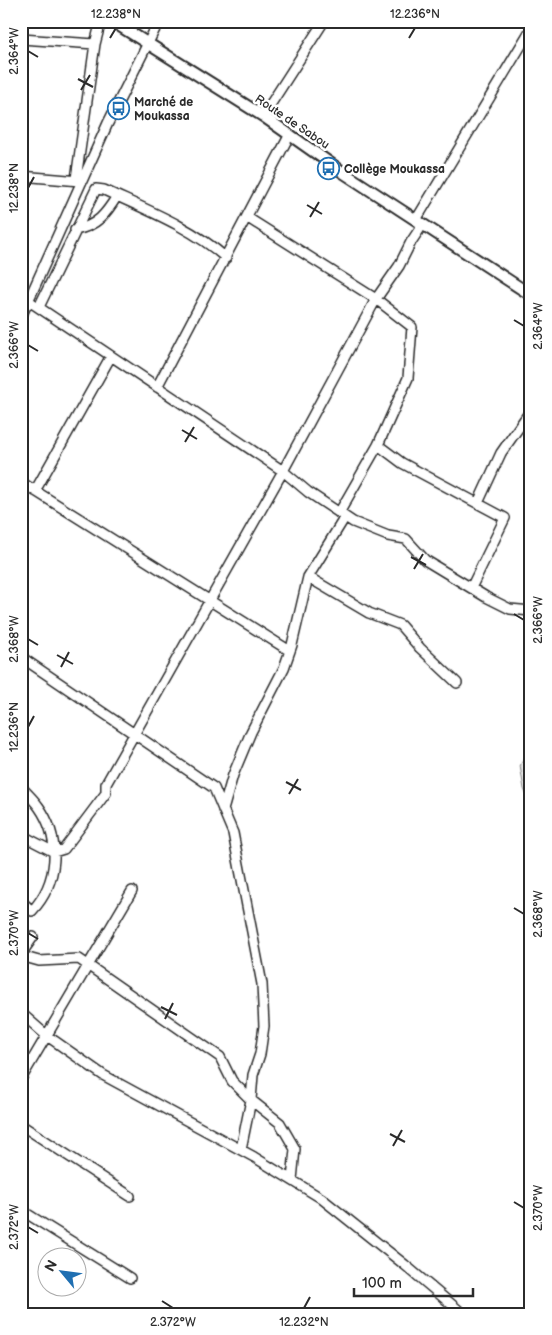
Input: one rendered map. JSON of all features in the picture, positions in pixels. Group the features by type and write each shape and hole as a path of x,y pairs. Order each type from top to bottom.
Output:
{"main road":[{"name":"Route de Sabou","path":"112,21 263,116 289,136 531,295"}],"street":[{"path":"80,181 95,44 101,21"},
{"path":"21,317 25,301 80,181 159,21"},
{"path":"263,116 324,21"},
{"path":"21,835 54,852 64,848 106,793 106,784 284,471 376,299 399,266 419,222 531,29"},
{"path":"21,39 95,44"},
{"path":"157,387 248,218 289,136"},
{"path":"21,176 80,181"},
{"path":"39,307 96,189 117,196 186,228 210,244 226,258"},
{"path":"75,230 98,222 117,196"},
{"path":"223,810 236,767 284,668 308,577 378,445 408,378 408,358 412,327 376,299 248,218"},
{"path":"25,301 39,307 284,471 308,492 342,515 370,530 406,540 425,560 510,609 531,611"},
{"path":"36,491 111,356"},
{"path":"478,503 501,453 531,410"},
{"path":"378,445 402,463 505,518 471,588"},
{"path":"21,482 209,602 290,651"},
{"path":"308,577 370,613 400,625 420,648 457,683"},
{"path":"21,657 214,788 233,833 262,984 264,1026 260,1054 253,1076 251,1100 241,1149"},
{"path":"21,787 40,808 54,852 53,875 42,899 32,911 21,901"},
{"path":"21,1079 132,891"},
{"path":"33,937 21,955 39,961 79,959 220,1057 232,1081 251,1100 280,1123 296,1149 292,1180"},
{"path":"21,1013 46,1035 103,1075 241,1149 321,1198 398,1258 463,1314"},
{"path":"21,1125 130,1196"},
{"path":"21,1210 130,1278"}],"shaded area":[{"path":"531,744 531,806 524,789 520,766"}],"place":[{"name":"Marché de Moukassa","path":"118,109"},
{"name":"Collège Moukassa","path":"328,169"}]}
